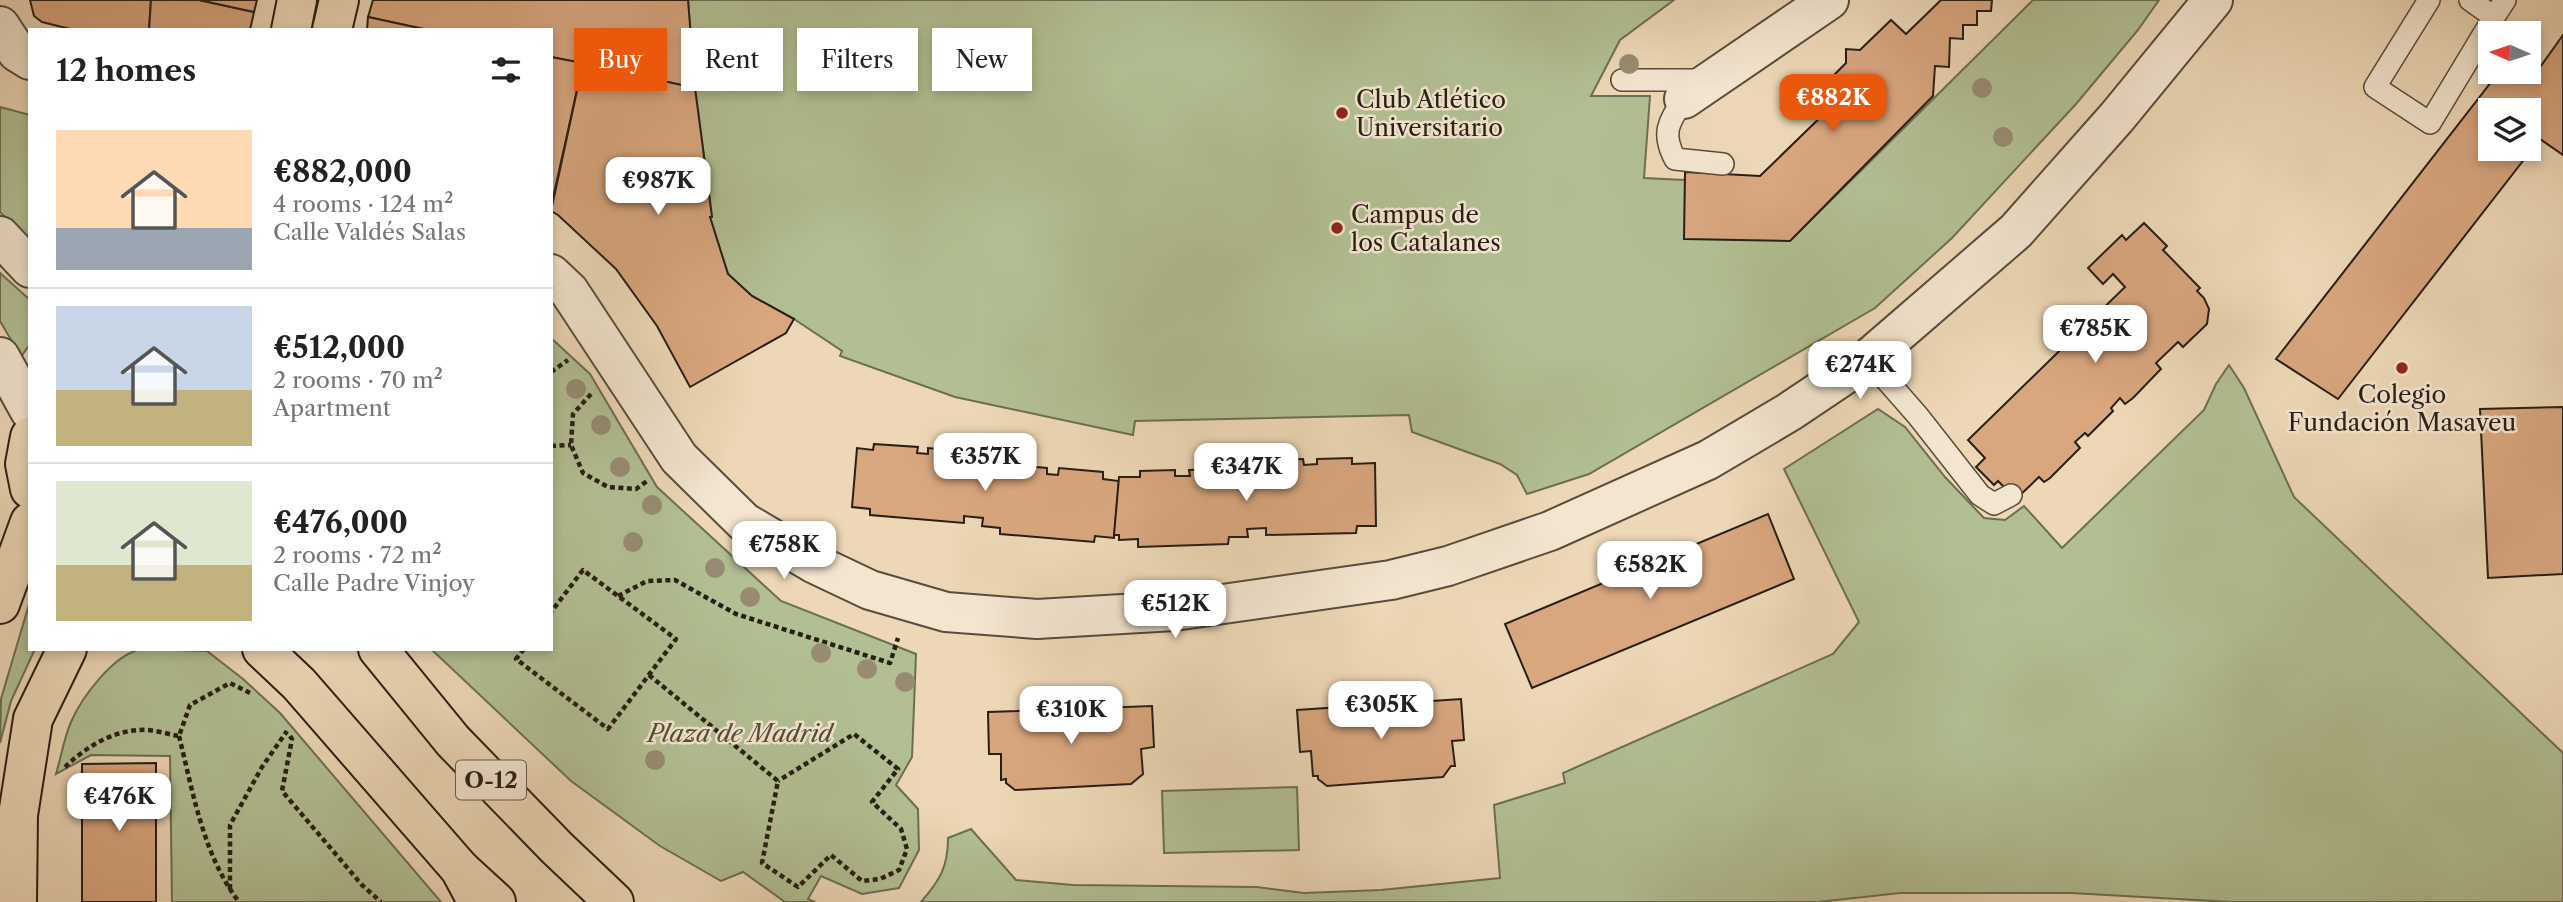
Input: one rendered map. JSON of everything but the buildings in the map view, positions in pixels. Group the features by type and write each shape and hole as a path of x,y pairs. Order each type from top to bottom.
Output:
{"highway":[{"path":"292,28 297,0"},
{"path":"332,28 339,0"},
{"path":"28,448 25,464 28,479"},
{"path":"0,604 28,527"},
{"path":"17,902 18,815 33,719 65,651"},
{"path":"264,651 299,684 460,869 496,902"},
{"name":"O-12","path":"380,651 453,741 557,848 614,902"},
{"path":"460,869 477,902"}],"street":[{"path":"1698,89 1829,0"},
{"path":"553,276 569,291 679,457 744,522 813,563 870,590 946,612 1037,619 1174,611 1359,585 1448,566 1550,531 1708,460 1789,412 1868,359 2016,231 2117,117 2213,0"},
{"path":"0,26 17,52 28,59"},
{"path":"0,236 28,266"},
{"path":"0,357 28,407"}],"lane":[{"path":"2429,0 2375,87 2430,123 2500,8 2470,0"},
{"path":"1622,80 1698,89"},
{"path":"1698,89 1668,124 1667,144 1675,159 1723,164"},
{"path":"1868,359 1918,416 1980,495 1994,504 2011,495"}],"path":[{"path":"553,371 572,357"},
{"path":"593,392 573,414 571,445 583,473 608,487 636,489 651,479"},
{"path":"553,446 571,445"},
{"path":"522,651 516,659 608,729 676,639 583,570 553,611"},
{"path":"618,596 647,581 675,580 736,614 890,663 909,601"},
{"path":"649,675 778,781"},
{"path":"239,902 230,891 206,840 178,736 190,705 230,683 260,698"},
{"path":"281,722 292,739 282,791 362,885 381,902"},
{"path":"62,770 80,752 110,737 140,729 178,736"},
{"path":"230,891 230,825 262,767 287,731"},
{"path":"854,734 898,769 872,802 901,829 907,849 899,870 880,879 862,881 831,855 798,887 762,863 778,781 854,734"}],"green space":[{"name":"Campus de los Catalanes","path":"688,0 1674,0 1620,40 1591,96 1650,96 1644,178 1685,180 1790,241 2033,0 2159,0 2138,30 2076,104 1952,238 1875,308 1589,474 1527,494 1517,475 1500,464 1412,432 1409,415 1135,421 1133,435 955,397 840,356 842,351 794,319 752,296 728,274 710,217 712,216 695,91 783,91 783,28 690,28"},
{"path":"0,107 28,114 28,240 0,212"},
{"path":"0,273 28,298 28,347 21,357 0,321"},
{"name":"Plaza de Madrid","path":"553,340 590,374 657,487 781,601 916,654 912,757 896,785 918,809 919,850 899,888 862,894 821,876 808,899 815,902 785,902 743,872 721,881 660,846 571,781 433,651 553,651"},
{"path":"2229,365 2244,388 2294,497 2563,753 2563,902 2231,902 2071,893 1900,893 1818,902 921,902 942,873 948,838 971,829 1016,880 1073,885 1257,887 1304,893 1381,890 1500,878 1494,805 1565,783 1563,773 1833,654 1859,622 1784,469 1878,409 1905,427 1945,477 1984,518 2005,520 2024,506 2062,548 2204,410 2216,384"},
{"path":"28,608 28,651 34,651 11,701 0,743 1,699"},
{"path":"207,651 243,679 280,713 441,902 172,902 170,756 91,755 56,774 76,712 109,668 130,653"},
{"path":"1297,787 1299,850 1164,853 1162,791"}],"place":[{"name":"Club Atlético Universitario","path":"1342,113"},
{"name":"Campus de los Catalanes","path":"1337,228"},
{"name":"Colegio Fundación Masaveu","path":"2402,368"}]}
